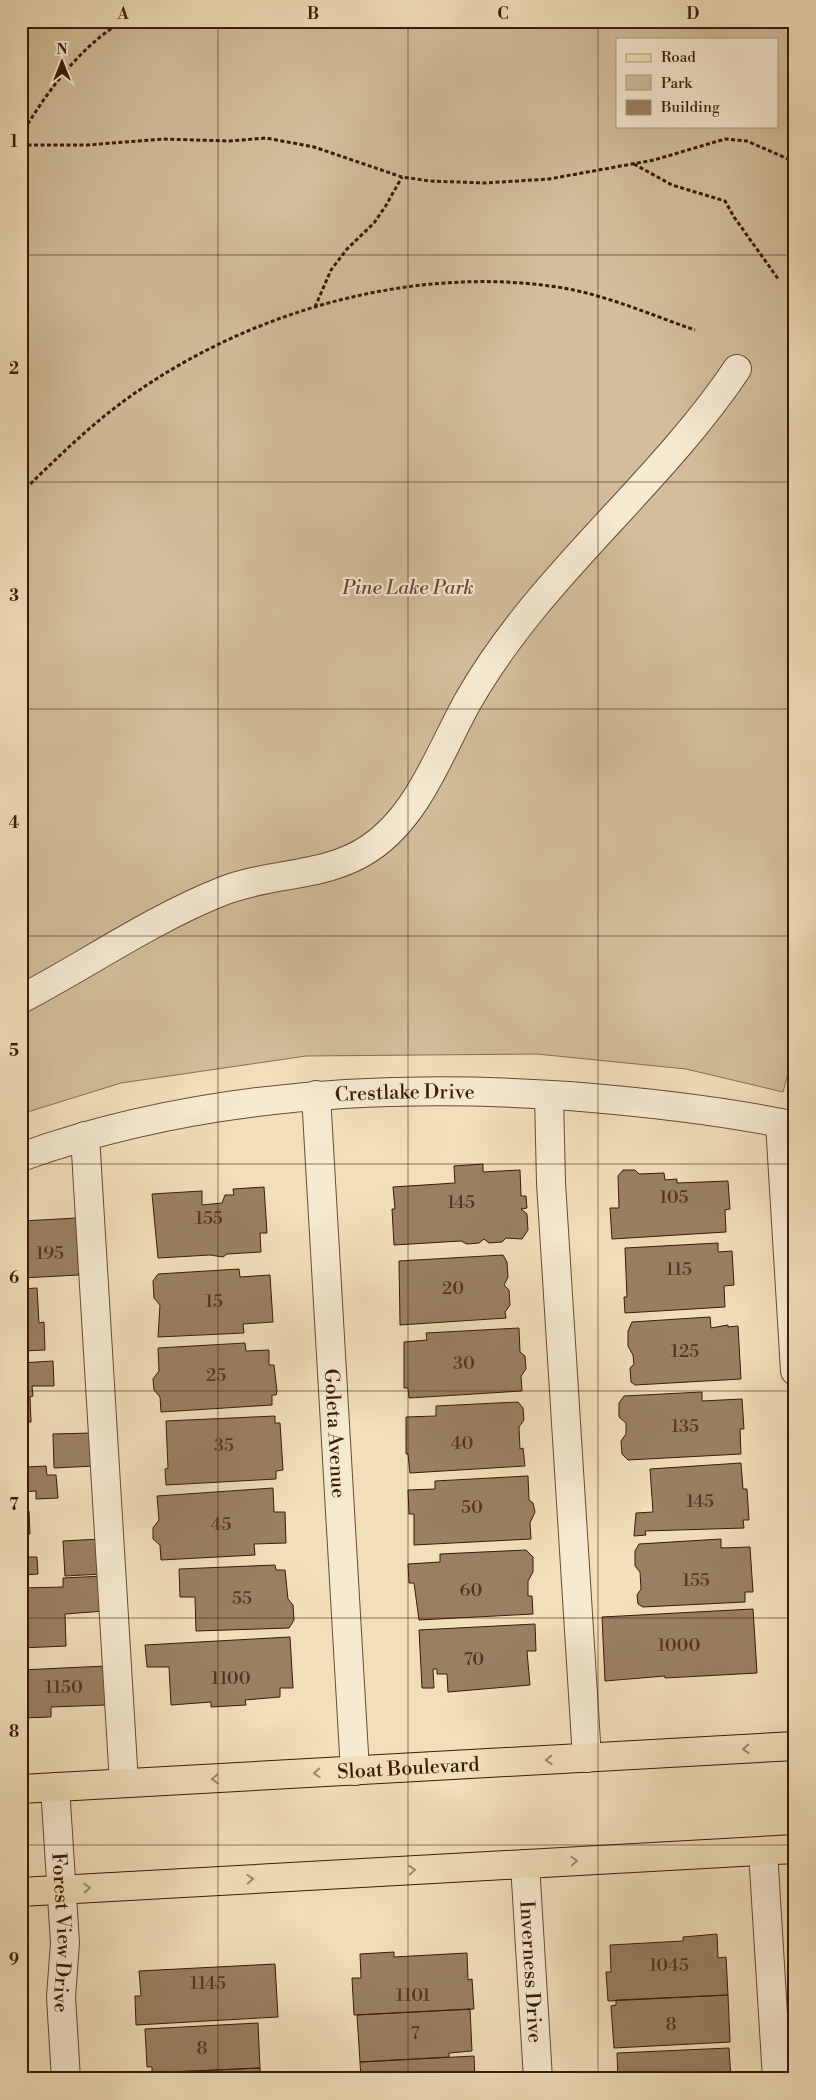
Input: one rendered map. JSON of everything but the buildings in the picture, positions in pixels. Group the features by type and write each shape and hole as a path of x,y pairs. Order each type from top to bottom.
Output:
{"main road":[{"name":"Sloat Boulevard","path":"21,1790 795,1746"},
{"path":"21,1892 795,1849"}],"street":[{"path":"21,999 187,906 225,890 346,862 388,835 419,792 494,659 523,618 698,423 737,369"},
{"name":"Crestlake Drive","path":"21,1157 85,1136 204,1111 316,1095 430,1091 549,1095 664,1105 787,1124"},
{"name":"Goleta Avenue","path":"316,1095 355,1771"},
{"path":"549,1095 551,1183 587,1758"},
{"path":"787,1124 795,1371"},
{"path":"85,1136 124,1784"},
{"name":"Forest View Drive","path":"55,1788 64,1943 61,1997 66,2079"},
{"path":"763,1851 777,2079"},
{"name":"Inverness Drive","path":"525,1864 538,2079"}],"path":[{"path":"21,135 82,52 123,21"},
{"path":"21,145 88,145 162,139 230,141 266,138 314,148 402,177 446,182 516,182 549,179 633,164 725,139 747,141 795,162"},
{"path":"633,164 672,185 725,201 734,217 780,280"},
{"path":"315,307 331,270 347,249 374,223 385,208 402,177"},
{"path":"21,493 107,413 151,382 195,357 240,336 315,307 344,299 413,287 450,284 519,283 551,286 582,292 695,330"}],"green space":[{"name":"Pine Lake Park","path":"21,21 795,21 795,1048 783,1092 686,1069 537,1054 306,1056 121,1083 21,1114"}]}
